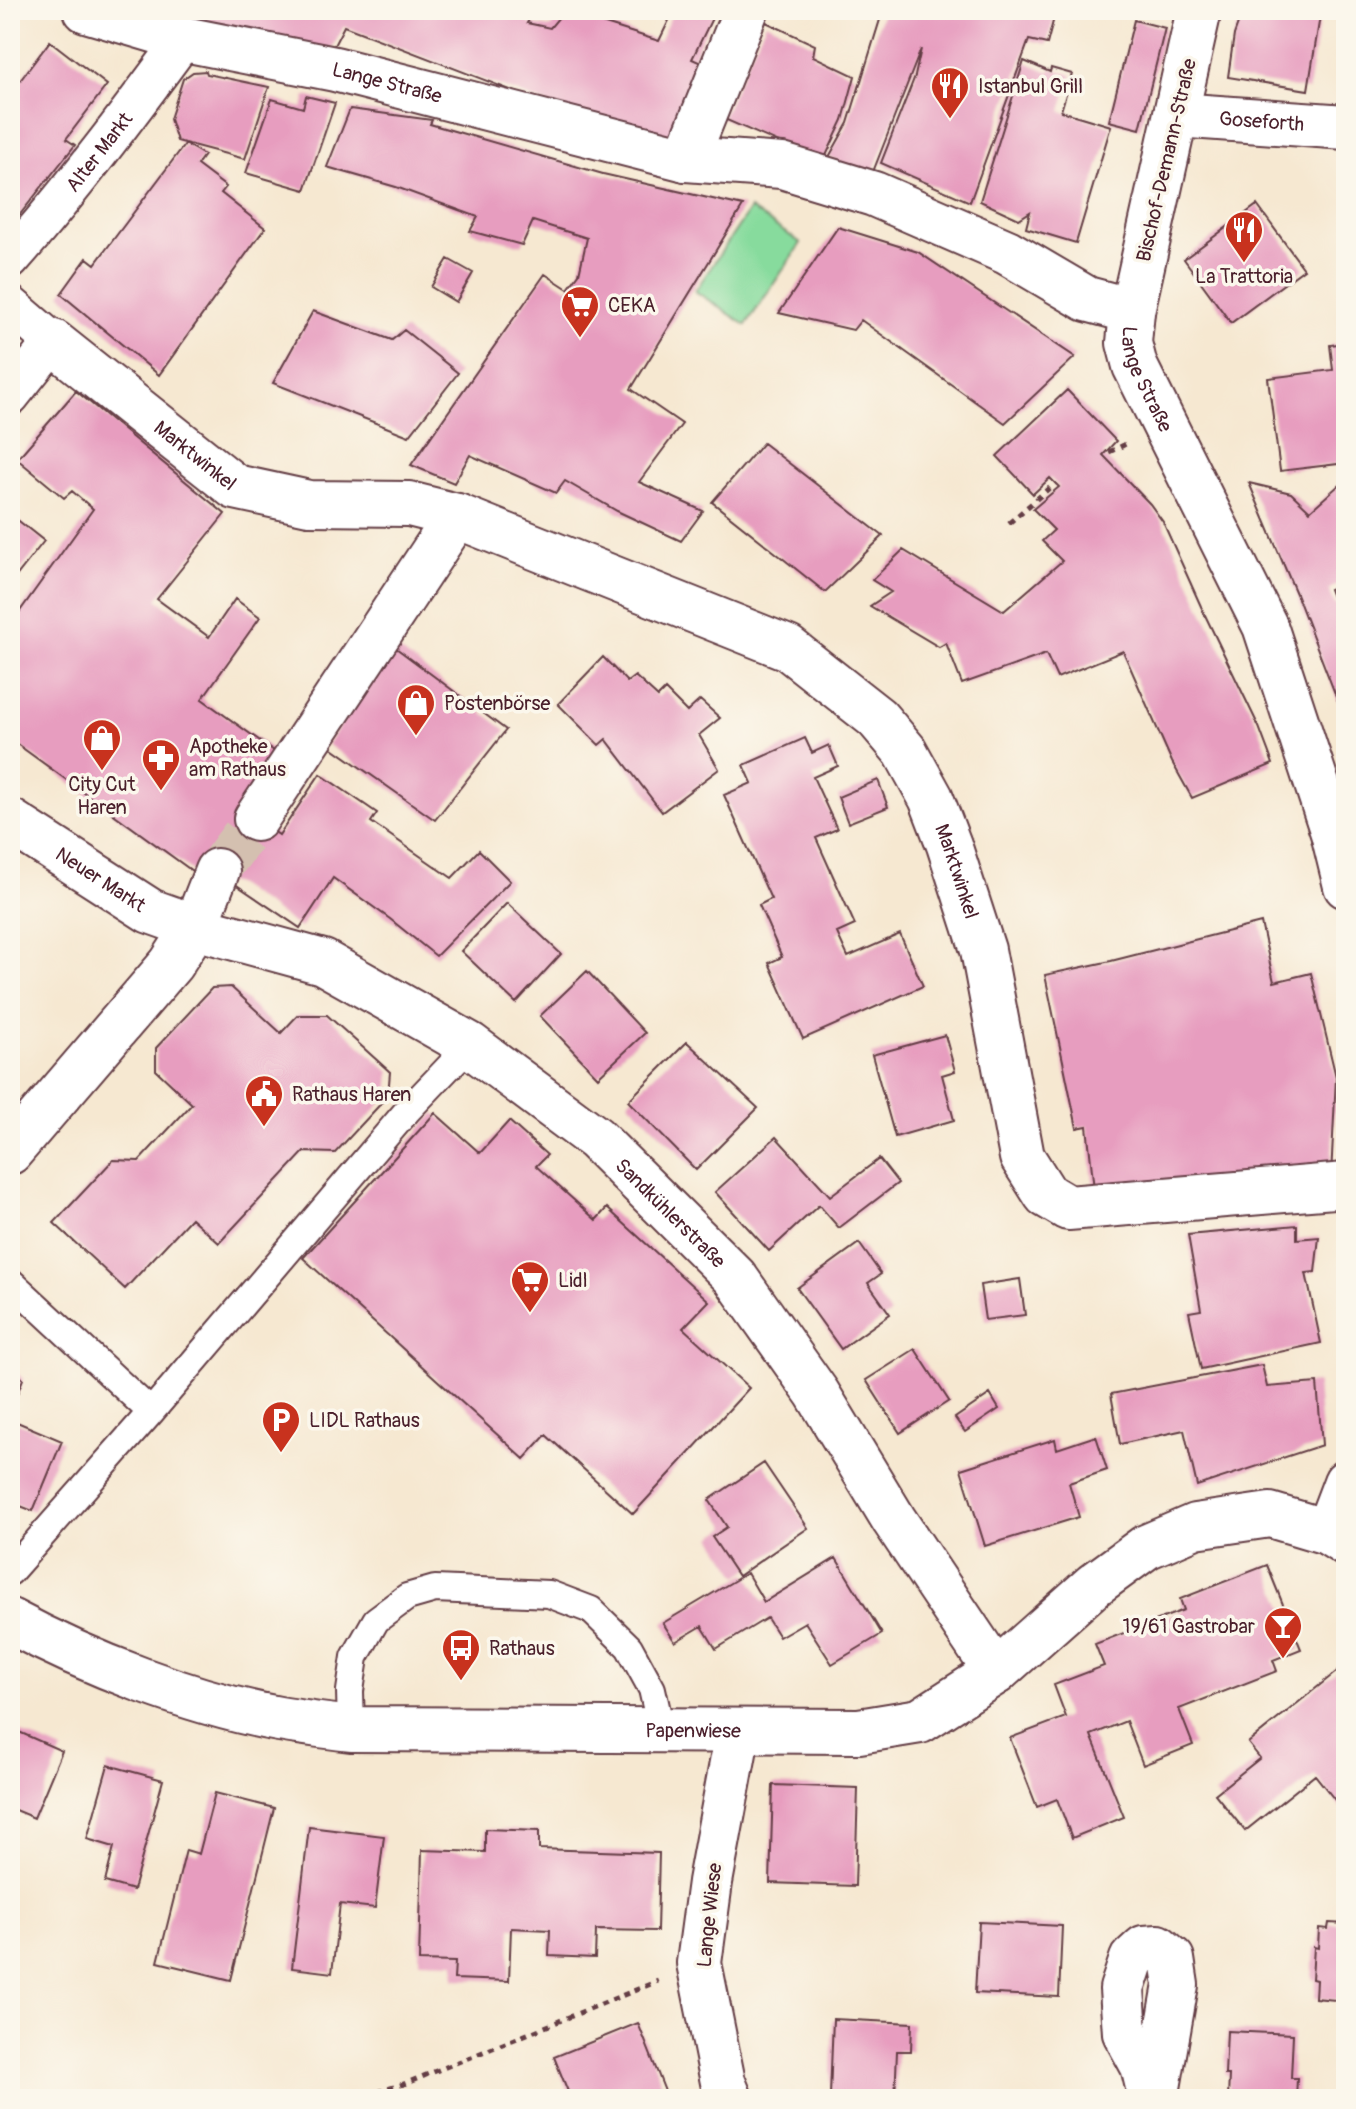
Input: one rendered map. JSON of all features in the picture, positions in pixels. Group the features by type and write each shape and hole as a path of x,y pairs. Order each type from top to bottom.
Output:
{"street":[{"name":"Lange Straße","path":"86,10 184,39 335,69 686,159 782,166 874,194 1007,252 1087,299 1132,311 1129,343 1135,366 1265,626 1333,833 1346,886"},
{"path":"686,159 746,10"},
{"name":"Bischof-Demann-Straße","path":"1132,311 1199,10"},
{"name":"Alter Markt","path":"10,260 116,131 184,39"},
{"name":"Goseforth","path":"1176,115 1346,127"},
{"path":"10,305 53,342 10,396"},
{"name":"Marktwinkel","path":"53,342 235,487 309,503 409,504 457,516 788,648 877,718 905,751 931,798 949,845 983,950 1022,1157 1046,1195 1068,1208 1346,1185"},
{"path":"256,819 457,516"},
{"name":"Neuer Markt","path":"10,821 150,911 195,927"},
{"path":"10,1152 171,964 195,927 217,871"},
{"name":"Sandkühlerstraße","path":"195,927 323,962 470,1045 595,1138 735,1277 817,1393 894,1520 996,1672"},
{"path":"1336,1538 1346,1482"},
{"name":"Papenwiese","path":"10,1621 81,1655 201,1700 278,1719 351,1729 859,1731 920,1721 996,1672 1094,1585 1146,1547 1195,1526 1270,1515 1336,1538"},
{"name":"Lange Wiese","path":"730,2099 723,2082 699,1963 710,1882 738,1731"}],"lane":[{"path":"10,1572 356,1171 470,1045"},
{"path":"10,1281 151,1412"},
{"path":"351,1729 350,1691 355,1657 376,1620 407,1597 435,1589 549,1594 591,1610 629,1647 652,1689 661,1729"}],"path":[{"path":"1009,523 1055,483"},
{"path":"354,2099 404,2084 699,1963"}],"green space":[{"path":"750,209 801,243 746,325 695,291"}],"building":[{"path":"125,10 535,10 527,23 550,28 564,11 659,41 674,10 716,10 692,59 708,66 669,145 620,132 344,26 328,57"},
{"name":"Istanbul Grill","path":"883,10 1056,10 1047,44 1029,40 970,202 881,163 915,76 921,49 871,177 829,157 848,123"},
{"path":"1243,10 1321,10 1308,90 1228,77 1234,35"},
{"path":"1134,20 1165,28 1140,129 1109,121"},
{"path":"766,22 815,45 813,56 855,76 843,120 823,162 722,118"},
{"path":"50,41 107,85 66,139 75,145 10,227 10,94"},
{"path":"1024,61 1050,72 1051,68 1072,74 1061,111 1111,126 1076,243 1026,228 1030,212 1019,219 980,201"},
{"path":"206,71 207,74 269,87 245,159 177,141 170,119 183,79 193,72"},
{"path":"306,96 335,103 305,190 246,173 272,99 303,108"},
{"name":"CEKA","path":"350,109 432,120 430,124 603,174 743,206 631,389 682,424 639,482 703,511 681,541 617,511 565,481 556,493 470,455 454,483 411,465 545,274 568,289 579,274 587,238 533,221 522,245 470,231 478,217 396,187 327,167"},
{"path":"185,144 204,155 197,165 226,187 221,193 265,228 159,375 61,294 87,258 95,264"},
{"name":"La Trattoria","path":"1257,205 1304,269 1231,323 1184,259"},
{"path":"838,227 918,252 1075,357 1005,423 861,320 853,330 779,313"},
{"path":"448,259 473,273 456,302 431,287"},
{"path":"313,311 392,340 404,330 458,373 409,436 273,383"},
{"path":"1346,343 1346,463 1280,471 1268,378 1333,370 1330,345"},
{"path":"1067,390 1116,441 1103,455 1163,522 1259,727 1273,764 1192,798 1172,762 1123,651 1057,678 1046,654 962,684 946,643 939,647 870,606 891,592 872,580 903,550 1004,611 1062,561 1042,541 1054,530 1033,509 1059,487 1050,478 1033,494 997,456"},
{"path":"76,391 225,514 157,599 209,637 235,599 260,617 202,699 281,756 256,819 279,835 320,774 377,813 371,822 452,878 479,850 510,881 436,956 333,878 300,928 235,884 195,873 10,739 10,603 20,611 93,509 72,491 64,498 17,459"},
{"path":"763,443 883,536 825,592 712,502"},
{"path":"1249,483 1291,493 1310,511 1339,485 1346,486 1346,533 1343,532 1346,582 1329,589 1335,605 1346,602 1346,722 1297,596"},
{"path":"10,514 44,541 10,584"},
{"name":"Postenbörse","path":"396,648 506,730 435,820 327,744"},
{"path":"603,657 627,682 635,676 658,697 665,690 687,712 700,700 720,718 699,735 719,769 662,812 606,739 599,745 558,704"},
{"path":"805,738 812,753 829,745 838,766 813,777 837,829 816,838 855,925 837,933 848,957 900,934 923,986 803,1039 769,963 782,957 759,905 771,899 724,795 752,783 744,765"},
{"path":"878,780 888,807 848,823 838,797"},
{"path":"507,903 561,954 516,1003 461,951"},
{"path":"1261,923 1274,982 1311,973 1336,1077 1331,1176 1095,1198 1087,1126 1077,1128 1045,975"},
{"path":"587,971 645,1033 598,1077 540,1016"},
{"name":"Rathaus Haren","path":"231,987 281,1033 298,1015 327,1015 390,1072 388,1096 335,1153 304,1152 219,1243 191,1218 125,1289 54,1223 113,1160 139,1161 192,1104 156,1070 156,1048 212,988"},
{"path":"945,1035 955,1071 942,1075 954,1120 895,1137 872,1055"},
{"path":"687,1042 758,1108 696,1170 628,1101"},
{"name":"Lidl","path":"435,1113 480,1153 509,1121 547,1155 536,1166 596,1220 607,1208 709,1301 683,1328 749,1388 633,1514 546,1435 524,1459 303,1258"},
{"path":"776,1137 830,1196 879,1159 898,1183 839,1228 819,1205 769,1251 715,1192"},
{"path":"1297,1225 1297,1239 1319,1237 1315,1272 1306,1273 1321,1343 1201,1369 1189,1312 1201,1310 1188,1235"},
{"path":"859,1243 881,1274 868,1283 890,1314 841,1349 797,1288"},
{"path":"1020,1279 1025,1315 985,1320 980,1285"},
{"path":"915,1349 949,1401 900,1433 866,1380"},
{"path":"1262,1365 1267,1387 1317,1383 1322,1445 1197,1486 1184,1430 1120,1444 1111,1394"},
{"path":"10,1366 23,1379 10,1412"},
{"path":"990,1394 999,1409 965,1432 955,1418"},
{"path":"10,1419 62,1441 33,1511 10,1502"},
{"path":"1096,1436 1107,1470 1069,1483 1079,1517 985,1546 961,1469 1055,1439 1057,1449"},
{"path":"764,1463 808,1528 738,1576 712,1537 727,1527 709,1500"},
{"path":"836,1558 882,1634 832,1664 805,1622 779,1637 767,1618 716,1649 702,1626 675,1642 663,1623 747,1573 764,1602"},
{"path":"1267,1565 1301,1649 1273,1660 1277,1671 1179,1709 1193,1745 1143,1765 1126,1721 1091,1735 1124,1817 1072,1838 1057,1799 1037,1807 1010,1738 1066,1717 1054,1685 1104,1666 1095,1644 1184,1610 1180,1599"},
{"path":"1346,1664 1346,1814 1315,1775 1245,1831 1215,1794 1260,1758 1248,1743"},
{"path":"10,1728 62,1751 34,1818 10,1808"},
{"path":"108,1765 163,1780 133,1890 105,1882 114,1847 87,1839"},
{"path":"773,1785 858,1788 855,1886 770,1883"},
{"path":"215,1793 274,1808 231,1980 158,1962 186,1850 199,1854"},
{"path":"309,1827 384,1836 375,1908 340,1904 332,1973 292,1968"},
{"path":"485,1829 539,1831 539,1849 659,1853 657,1931 596,1930 595,1958 549,1956 550,1930 511,1928 509,1981 454,1979 455,1962 419,1961 422,1850 485,1852"},
{"path":"979,1922 1062,1926 1059,1997 975,1993"},
{"path":"1329,1923 1346,1924 1346,2001 1315,1998 1316,1980 1312,1979 1314,1947 1318,1948 1319,1928 1328,1929"},
{"path":"833,2019 912,2023 911,2051 897,2051 895,2099 830,2096"},
{"path":"638,2023 668,2099 571,2099 554,2057"},
{"path":"1227,2031 1293,2034 1291,2078 1297,2078 1296,2099 1228,2099 1229,2075 1225,2075"}],"tunnel":[{"path":"217,871 256,819"}],"place":[{"name":"Istanbul Grill","path":"950,120"},
{"name":"La Trattoria","path":"1244,264"},
{"name":"CEKA","path":"580,339"},
{"name":"Postenbörse","path":"416,737"},
{"name":"City Cut Haren","path":"102,772"},
{"name":"Apotheke am Rathaus","path":"161,792"},
{"name":"Rathaus Haren","path":"264,1128"},
{"name":"Lidl","path":"530,1314"},
{"name":"LIDL Rathaus","path":"281,1454"},
{"name":"19/61 Gastrobar","path":"1283,1660"},
{"name":"Rathaus","path":"461,1682"}]}
